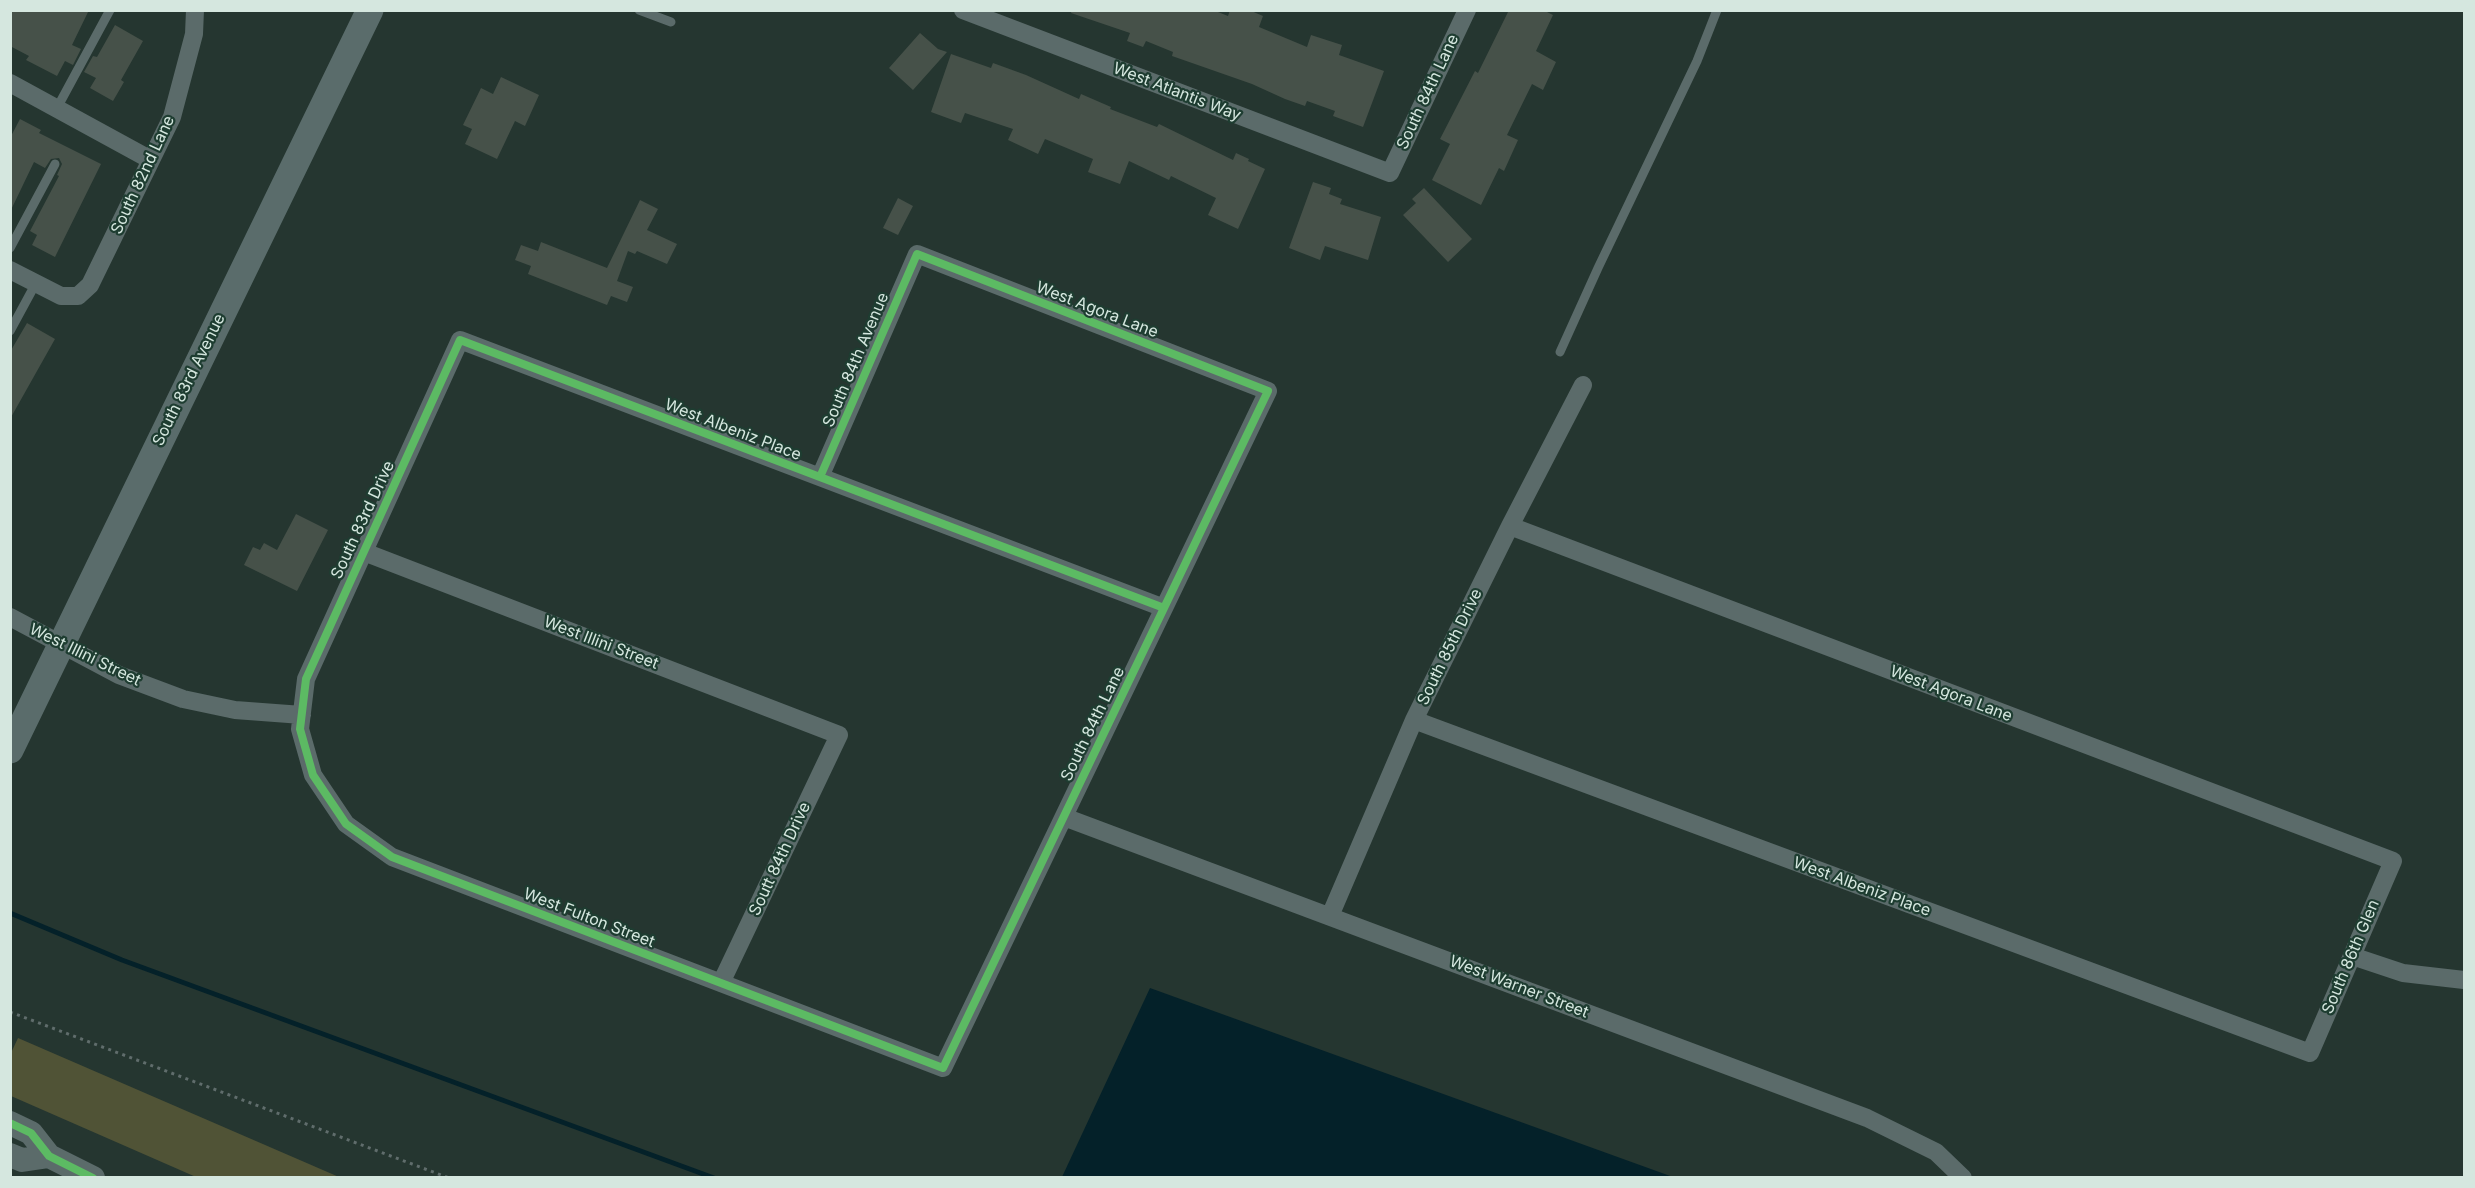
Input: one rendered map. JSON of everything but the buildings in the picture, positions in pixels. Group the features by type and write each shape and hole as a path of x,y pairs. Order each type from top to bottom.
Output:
{"main road":[{"name":"South 83rd Avenue","path":"10,750 370,10"}],"street":[{"name":"South 82nd Lane","path":"36,283 61,296 78,296 90,285 172,117 194,34 195,10"},
{"name":"West Atlantis Way","path":"963,10 1390,172"},
{"name":"South 84th Lane","path":"1390,172 1467,10"},
{"path":"10,83 151,160"},
{"name":"West Agora Lane","path":"917,254 1268,391"},
{"name":"South 84th Avenue","path":"820,477 917,254"},
{"path":"10,270 36,283"},
{"name":"West Albeniz Place","path":"460,340 1164,608"},
{"name":"South 83rd Drive","path":"302,715 306,679 460,340"},
{"name":"South 85th Drive","path":"1330,916 1414,720 1510,526 1584,385"},
{"name":"South 84th Lane","path":"943,1068 1268,391"},
{"name":"West Agora Lane","path":"1510,526 2393,861"},
{"name":"West Illini Street","path":"364,552 838,735"},
{"name":"West Illini Street","path":"10,617 119,675 183,699 234,710 302,715"},
{"name":"West Fulton Street","path":"302,715 300,729 313,775 346,824 392,857 943,1068"},
{"name":"West Albeniz Place","path":"1414,720 2310,1053"},
{"name":"Soutt 84th Drive","path":"721,983 838,735"},
{"name":"West Warner Street","path":"1064,817 1867,1118 1936,1152 1963,1178"},
{"name":"South 86th Glen","path":"2310,1053 2393,861"},
{"path":"2352,956 2403,973 2464,980"},
{"path":"10,1123 31,1133 49,1156 93,1178"},
{"path":"10,1155 22,1160 49,1156"}],"lane":[{"path":"57,108 110,10"},
{"path":"639,10 671,22"},
{"path":"1560,352 1697,61 1717,10"},
{"path":"10,248 55,164"},
{"path":"10,331 36,283"}],"path":[{"path":"10,1012 449,1178"}],"green space":[{"path":"18,1038 339,1177 196,1177 11,1096 11,1053"}],"water":[{"path":"1150,988 1673,1177 1062,1177"}],"waterway":[{"path":"10,913 122,960 714,1178"}],"cycle path":[{"path":"820,477 917,254 1268,391 1164,608 943,1068 392,857 346,824 313,775 300,729 306,679 460,340 1164,608"},
{"path":"10,1123 31,1133 49,1156 93,1178"}]}
